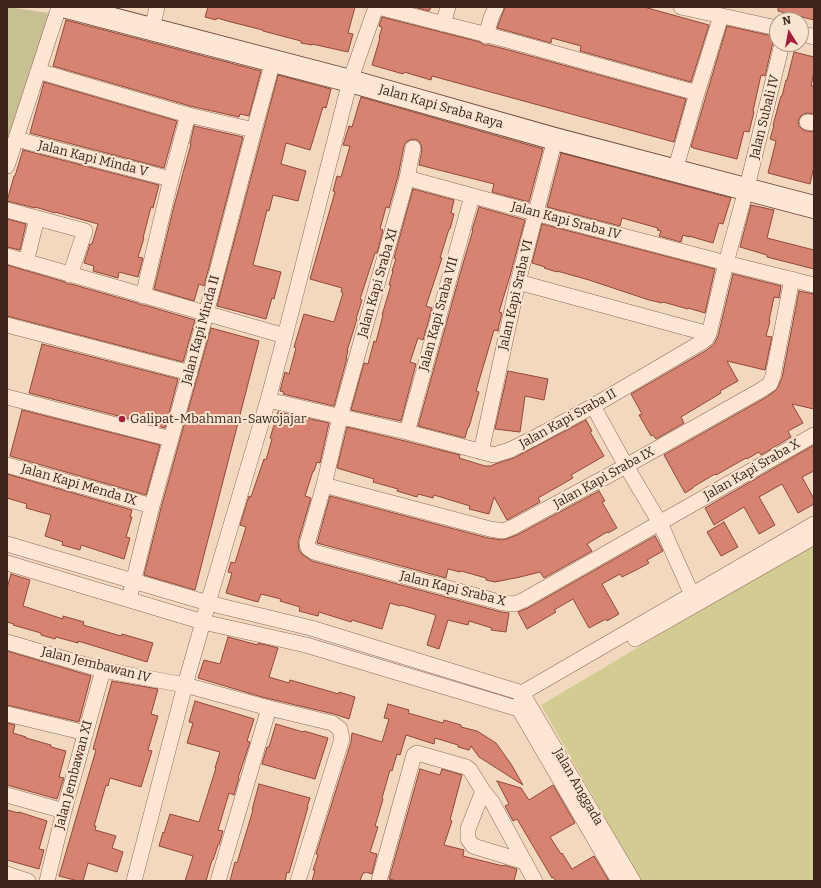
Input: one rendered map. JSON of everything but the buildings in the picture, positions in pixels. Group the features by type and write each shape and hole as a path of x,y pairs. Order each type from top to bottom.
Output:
{"street":[{"path":"7,166 59,7"},
{"name":"Jalan Kapi Sraba Raya","path":"67,7 350,81 555,139 814,207"},
{"path":"152,29 157,7"},
{"path":"134,881 185,685 268,400 350,81 377,7 506,40 697,93"},
{"path":"443,24 448,7"},
{"path":"486,36 496,7"},
{"path":"681,7 769,26"},
{"path":"675,171 721,16"},
{"name":"Jalan Subali IV","path":"746,189 780,52"},
{"name":"Jalan Kapi Minda II","path":"129,599 152,506 206,314 273,61"},
{"path":"38,71 188,115 254,130"},
{"path":"142,296 188,115"},
{"name":"Jalan Kapi Minda V","path":"16,139 171,179"},
{"name":"Jalan Kapi Sraba VI","path":"482,452 518,282 555,139"},
{"name":"Jalan Kapi Sraba XI","path":"340,417 407,178 413,148"},
{"name":"Jalan Kapi Sraba IV","path":"407,178 726,263"},
{"path":"518,282 709,334 746,189"},
{"name":"Jalan Kapi Sraba VII","path":"407,432 472,196"},
{"path":"7,210 85,231 70,275"},
{"path":"26,262 37,218"},
{"path":"7,256 285,336"},
{"path":"726,263 814,285"},
{"name":"Jalan Kapi Sraba IX","path":"324,486 490,529 503,531 514,527 626,466 770,384 773,376 792,279"},
{"path":"7,325 190,372"},
{"name":"Jalan Kapi Sraba II","path":"268,400 407,432 494,455 510,450 593,406 702,342 709,334"},
{"path":"7,397 171,439"},
{"path":"593,406 660,523 688,586 696,598"},
{"name":"Jalan Kapi Sraba X","path":"340,417 324,486 307,544 308,548 314,552 503,603 514,604 524,600 814,435"},
{"name":"Jalan Kapi Menda IX","path":"7,465 152,506"},
{"path":"7,563 204,622 306,645 523,701 696,598 814,524"},
{"path":"696,598 814,537"},
{"path":"7,544 208,603 310,628 523,701"},
{"path":"306,645 310,628"},
{"name":"Jalan Jembawan IV","path":"7,642 103,670 185,685 268,708 332,723 340,729 342,738 298,881"},
{"name":"Jalan Jembawan XI","path":"47,881 64,811 103,670"},
{"name":"Jalan Anggada","path":"523,701 619,881"},
{"name":"Jalan Anggada","path":"523,701 633,881"},
{"path":"218,881 268,708"},
{"path":"7,714 86,733"},
{"path":"379,881 414,755 417,753 466,767 470,770 492,802 536,881"},
{"path":"483,791 468,829 468,839 473,846 525,862"},
{"path":"7,794 64,811"},
{"path":"7,874 28,881"}],"shaded area":[{"path":"7,7 49,13 31,75 7,145"},
{"path":"814,543 814,881 641,881 541,705"}],"place":[{"name":"Galipat-Mbahman-Sawojajar","path":"122,419"}]}
